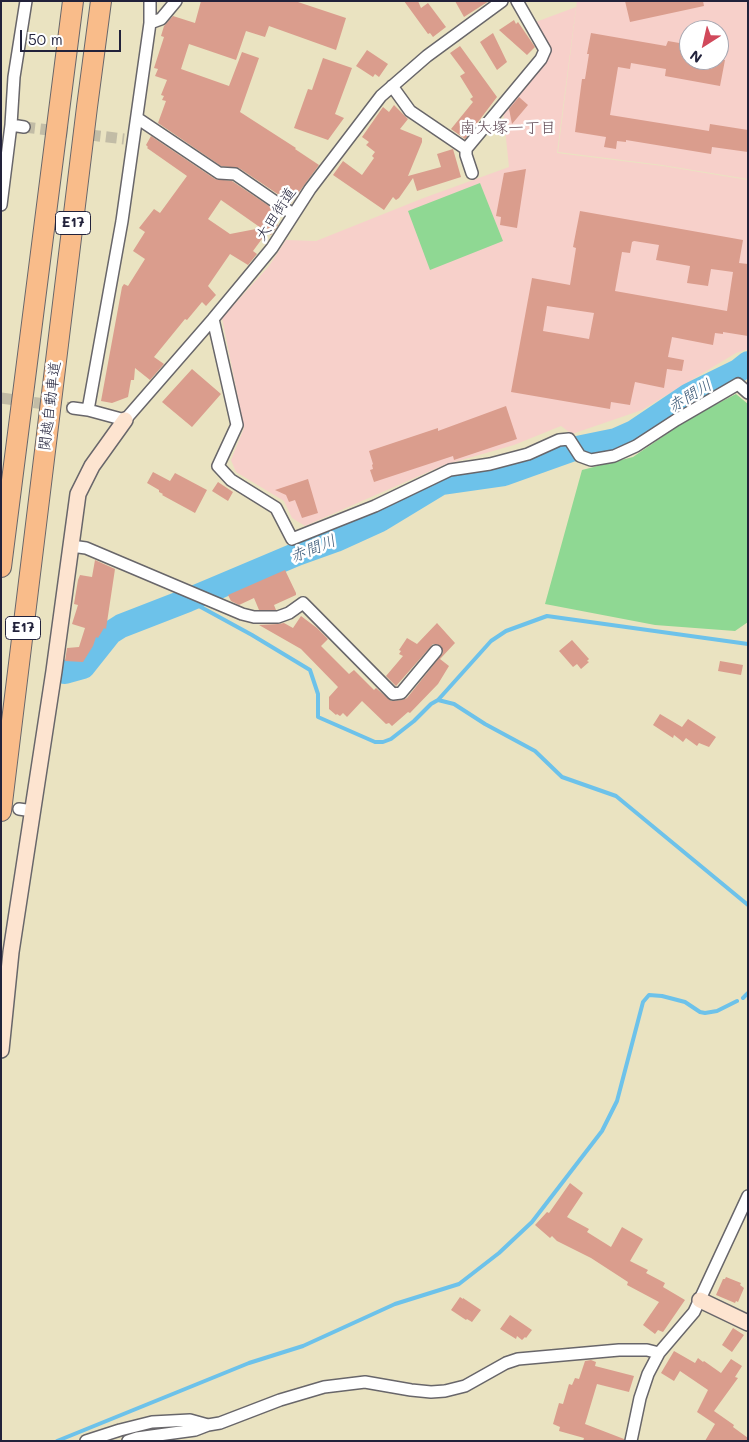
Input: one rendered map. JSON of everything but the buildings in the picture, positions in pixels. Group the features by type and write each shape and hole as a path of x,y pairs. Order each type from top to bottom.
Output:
{"highway":[{"name":"関越自動車道","path":"1,567 74,1"},
{"name":"関越自動車道","path":"18,810 86,107 101,1"}],"street":[{"path":"1,206 11,125 14,77 26,1"},
{"path":"88,410 122,221 128,140 136,118 150,22 150,1"},
{"path":"150,22 161,19 176,1"},
{"name":"大田街道","path":"125,420 272,248 324,170 381,96 427,56 502,1"},
{"path":"472,173 466,149 541,59 545,50 517,1"},
{"path":"392,86 410,111 466,149"},
{"path":"136,118 219,174 235,174 293,214"},
{"path":"11,125 24,128"},
{"path":"213,319 237,425 218,466 231,480 276,508 292,539 375,506 450,470 490,464 528,454 560,440 569,439 580,456 591,460 614,456 636,446 738,384 748,393"},
{"path":"1,1050 11,952 18,810 71,546 78,494 92,466 125,420 73,408"},
{"path":"71,546 86,548 242,614 267,617 284,615 303,603 393,694 401,693 436,651"},
{"path":"631,1441 642,1389 659,1353 694,1312 748,1196"},
{"path":"700,1300 748,1323"},
{"path":"128,1441 195,1430 220,1423 280,1400 324,1387 365,1382 411,1390 445,1391 465,1386 506,1363 518,1359 619,1350 647,1350 659,1353"},
{"path":"86,1441 152,1422 190,1420 208,1425"}],"shaded area":[{"path":"577,1 748,1 748,179 662,165 558,152"},
{"path":"576,7 557,153 663,166 748,180 748,349 736,353 642,410 572,434 561,426 514,445 444,465 305,526 292,518 284,501 236,472 231,460 244,428 222,318 269,266 286,240 316,241 421,199 509,167 503,110 548,59 550,50 533,23"}],"green space":[{"path":"480,183 503,241 430,270 408,211"},
{"path":"736,394 748,404 748,622 735,631 655,625 545,604 582,470 633,457 690,418"}],"waterway":[{"name":"赤間川","path":"577,448 616,440 634,432 689,395 738,371 748,363"},
{"name":"赤間川","path":"65,672 83,667 110,633 121,626 336,540 380,520 441,483 504,474 574,449"},
{"path":"188,600 310,670 318,694 318,717 375,742 391,739 414,721 431,704 438,700 491,641 506,631 547,616 748,644"},
{"path":"438,700 454,704 485,724 535,751 562,777 616,796 748,905"},
{"path":"743,998 748,993"},
{"path":"57,1441 249,1363 303,1346 395,1304 459,1284 499,1253 532,1222 602,1131 617,1101 643,1002 649,995 685,1002 700,1012 705,1013 717,1011 737,1001"}],"tunnel":[{"path":"24,127 124,139"},
{"path":"1,398 73,408"}],"district":[{"name":"南大塚一丁目","path":"508,128"}]}
